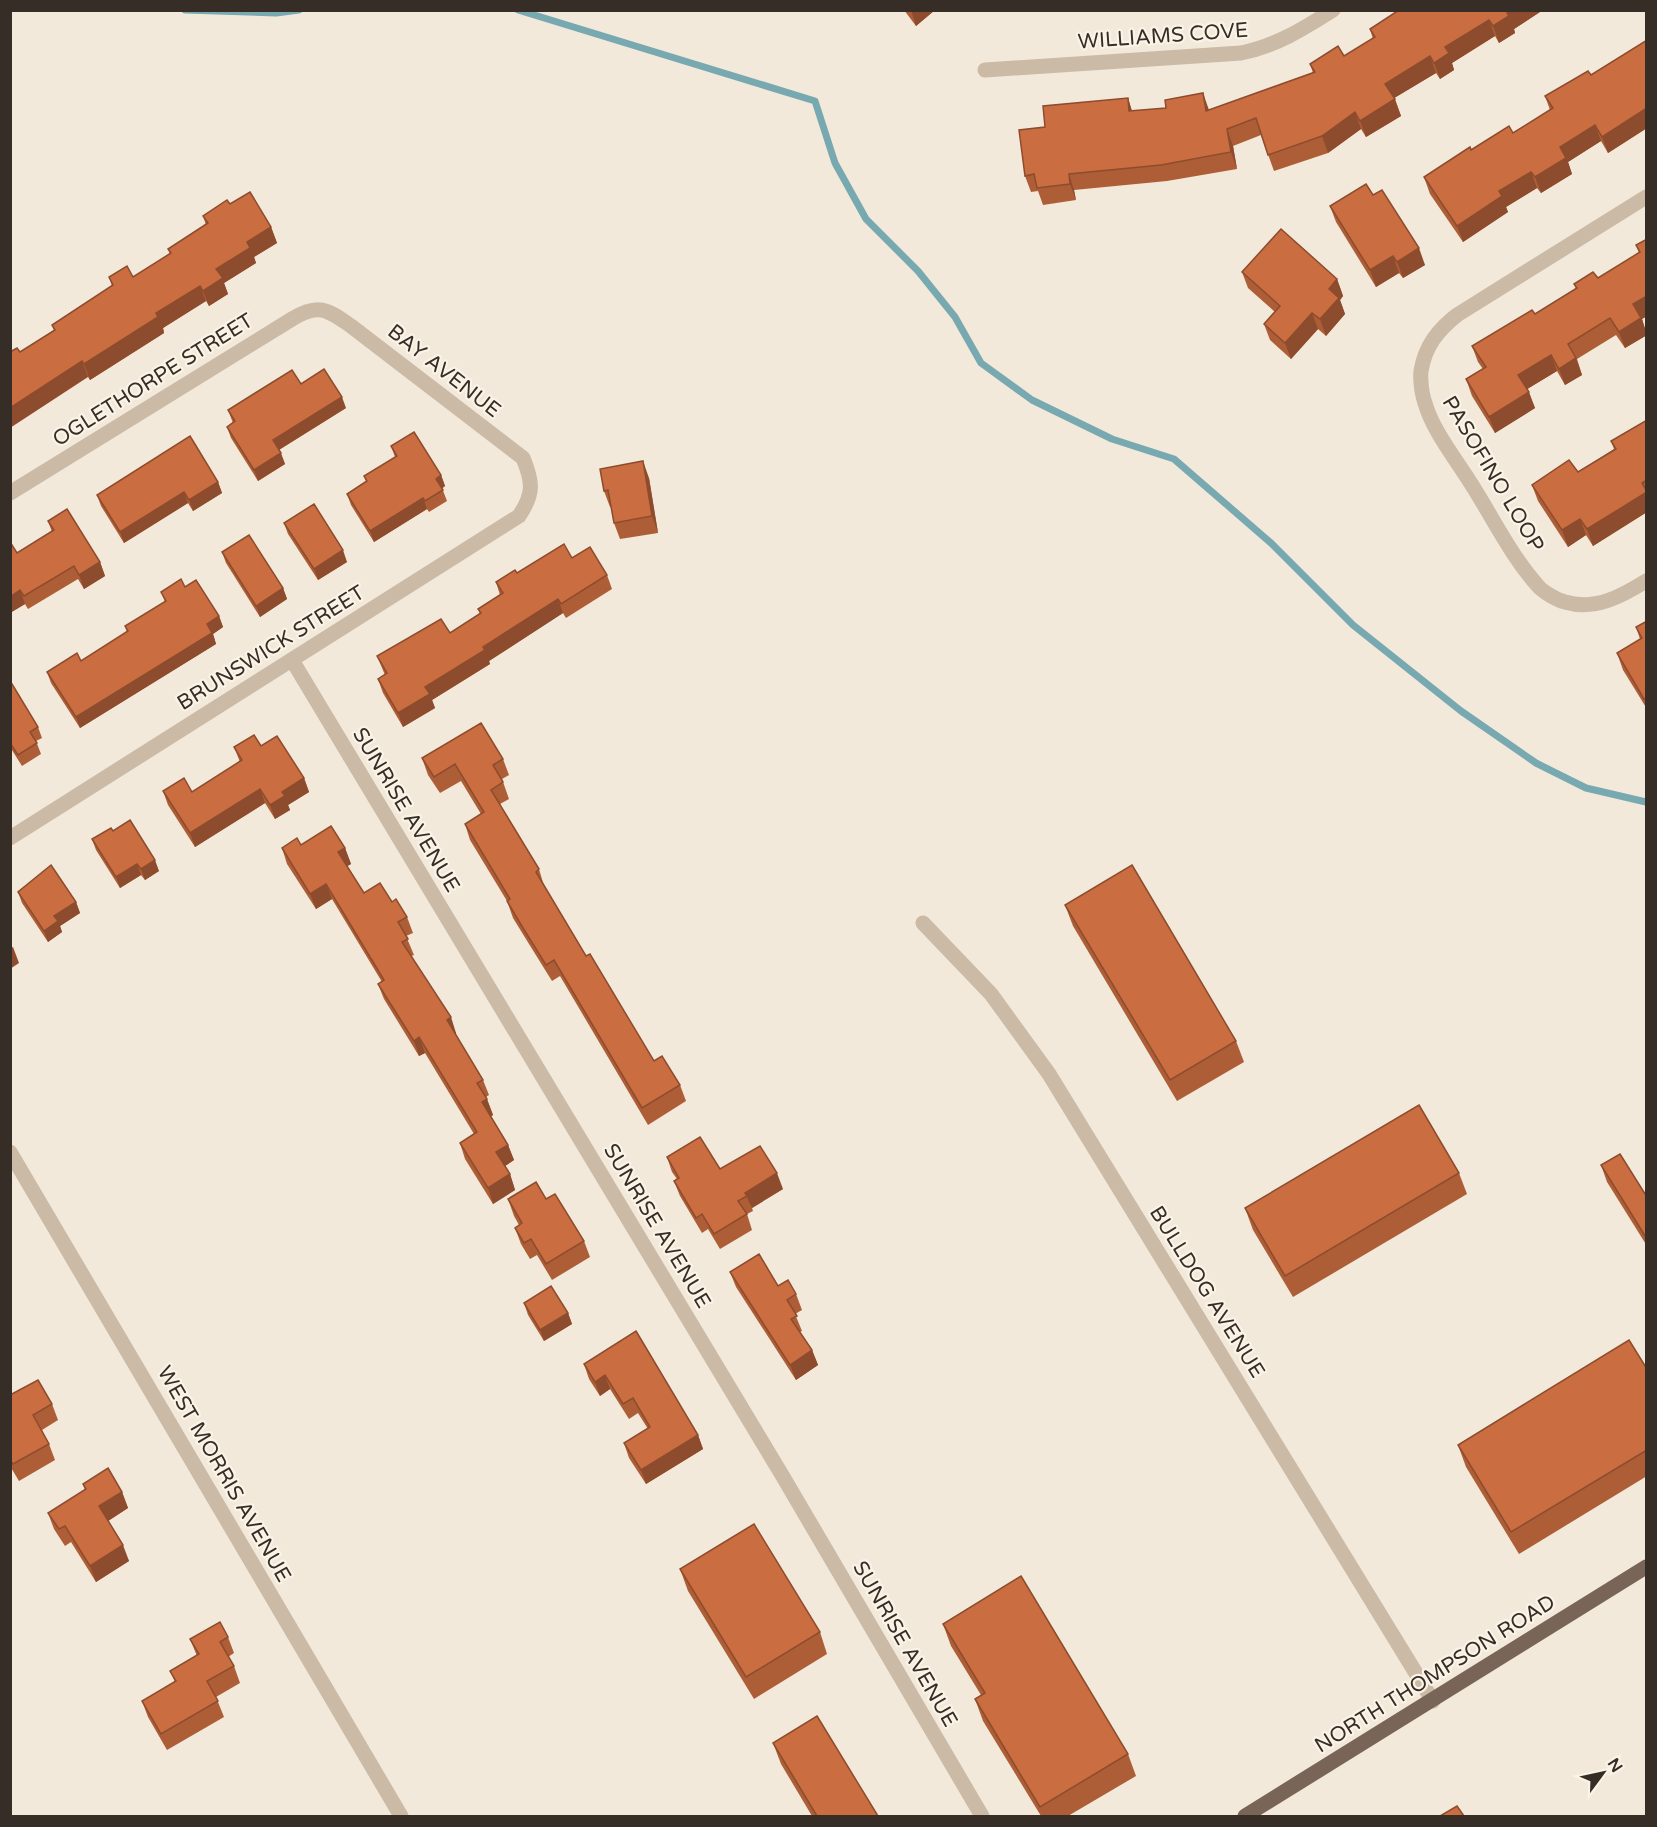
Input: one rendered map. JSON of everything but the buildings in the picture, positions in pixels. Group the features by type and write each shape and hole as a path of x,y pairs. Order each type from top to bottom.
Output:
{"main road":[{"name":"NORTH THOMPSON ROAD","path":"1245,1816 1647,1567"}],"street":[{"name":"WILLIAMS COVE","path":"986,70 1241,53 1265,48 1293,36 1333,10"},
{"name":"PASOFINO LOOP","path":"1647,197 1457,315 1440,329 1428,347 1421,373 1425,403 1437,428 1539,588 1564,602 1582,605 1601,603 1622,596 1647,581"},
{"name":"BAY AVENUE","path":"320,308 351,326 523,458 531,477"},
{"name":"OGLETHORPE STREET","path":"10,493 306,310 320,308"},
{"name":"BRUNSWICK STREET","path":"10,837 519,516 529,501 531,477"},
{"name":"SUNRISE AVENUE","path":"292,660 770,1455 982,1816"},
{"name":"BULLDOG AVENUE","path":"923,922 991,994 1049,1074 1433,1701"},
{"name":"WEST MORRIS AVENUE","path":"10,1152 401,1816"}],"waterway":[{"path":"185,10 276,13 299,10"},
{"path":"518,10 815,101 835,163 866,219 918,271 955,317 981,363 1032,400 1112,439 1174,459 1271,543 1353,625 1461,711 1536,763 1586,788 1646,802"}]}
